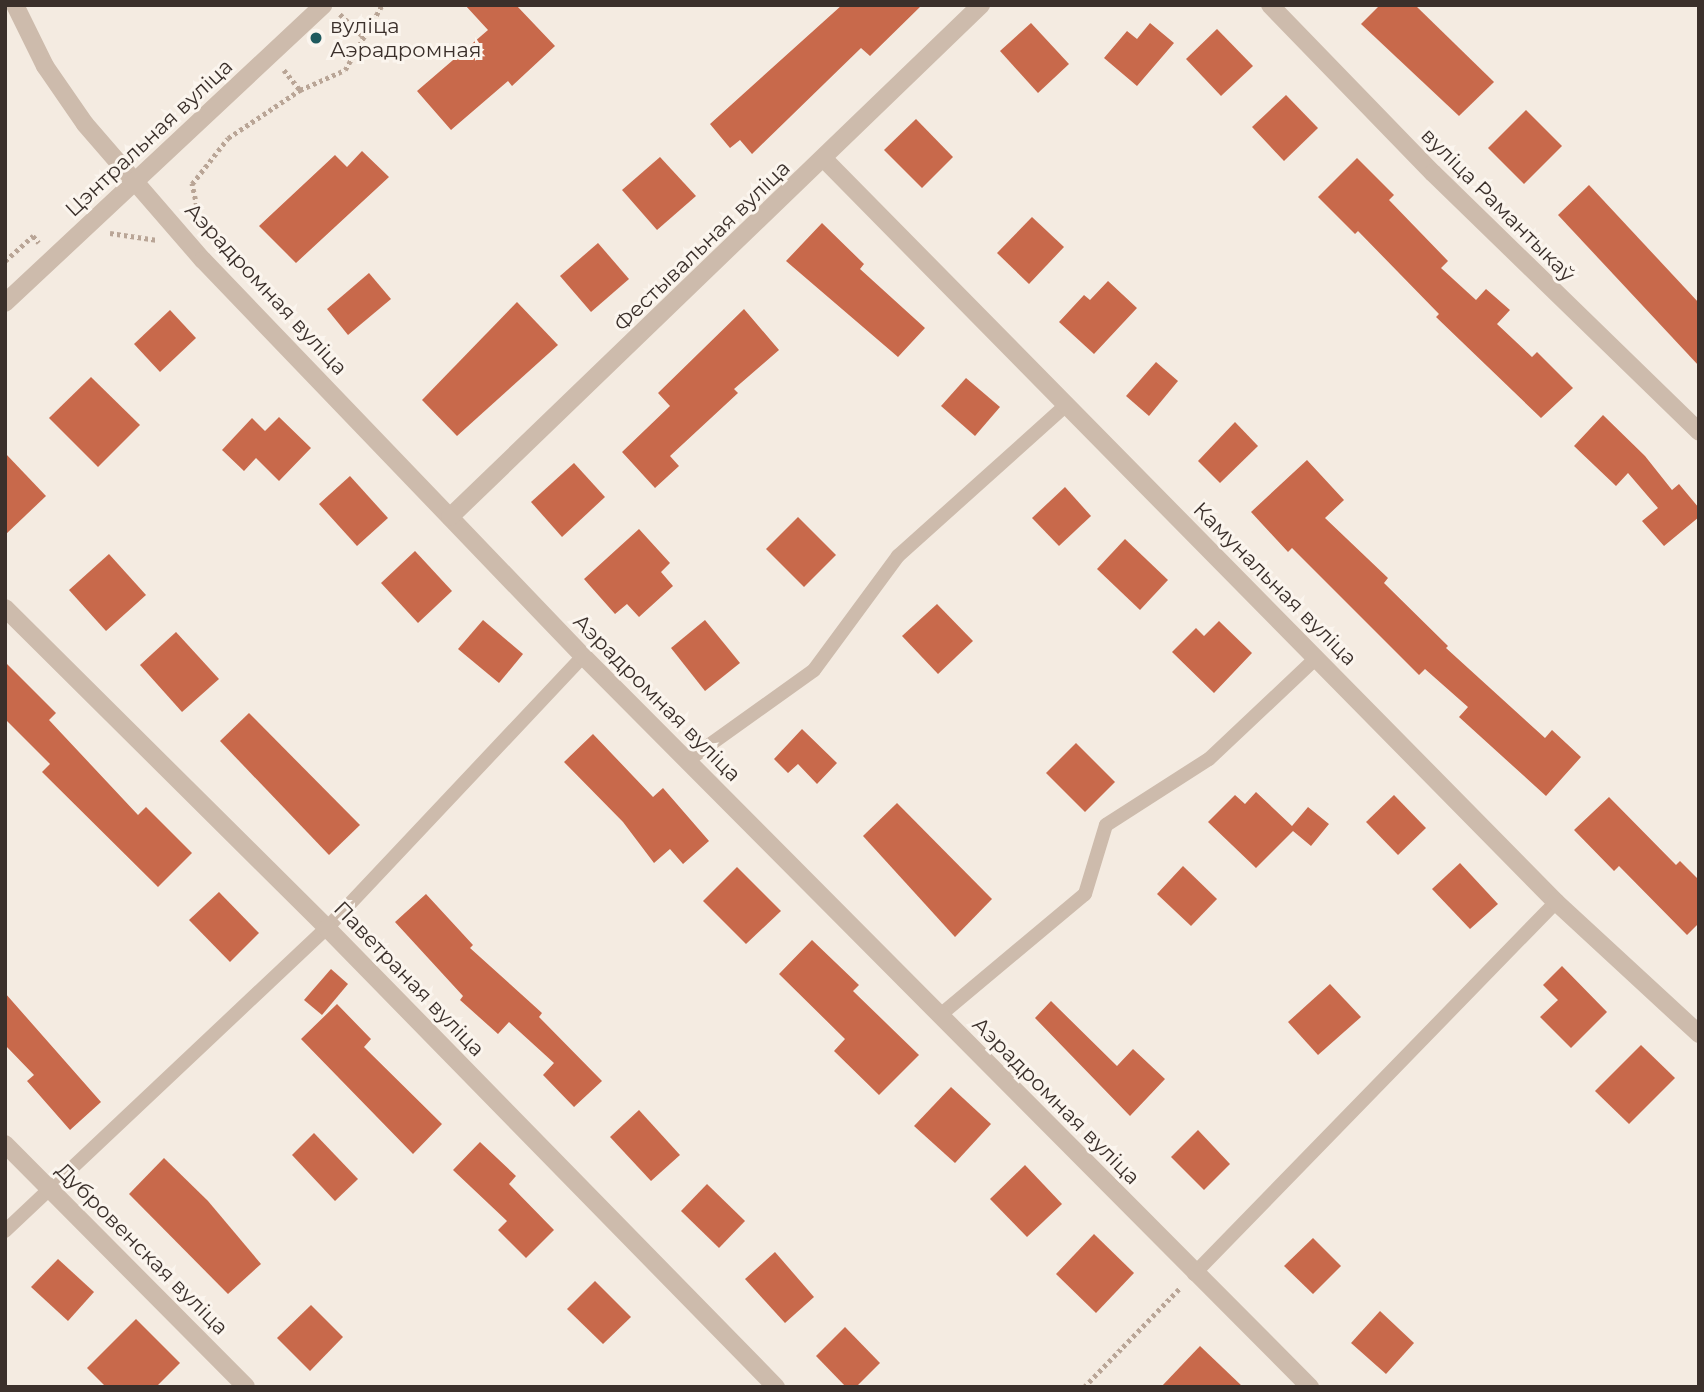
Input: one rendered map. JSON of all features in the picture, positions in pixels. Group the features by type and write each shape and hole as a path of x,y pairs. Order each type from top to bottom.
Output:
{"street":[{"name":"Аэрадромная вуліца","path":"15,5 45,66 85,124 138,180 180,231 583,656 1194,1274 1310,1387"},
{"name":"Цэнтральная вуліца","path":"5,303 323,5"},
{"name":"Фестывальная вуліца","path":"450,517 825,160 981,5"},
{"name":"вуліца Рамантыкаў","path":"1270,5 1433,173 1699,432"},
{"name":"Камунальная вуліца","path":"825,160 1556,902 1699,1034"},
{"name":"Паветраная вуліца","path":"5,608 327,928 776,1387"},
{"name":"Дубровенская вуліца","path":"5,1144 246,1387"}],"lane":[{"path":"687,761 814,670 898,556 1066,405"},
{"path":"5,1231 48,1187 327,928 583,656"},
{"path":"939,1016 1085,894 1106,825 1209,759 1316,658"},
{"path":"1194,1274 1556,902"}],"path":[{"path":"100,240 109,233 168,242 198,213 192,184 228,138 300,90 345,70 382,5"},
{"path":"332,22 340,14 364,37"},
{"path":"291,62 283,71 300,90"},
{"path":"1084,1387 1194,1274"}],"building":[{"path":"465,5 516,5 555,46 512,86 508,81 451,130 417,91 488,30"},
{"path":"842,5 922,5 870,56 861,48 752,154 740,140 730,148 710,124"},
{"path":"1380,5 1415,5 1494,82 1459,116 1361,24"},
{"path":"1031,23 1069,64 1038,93 1000,51"},
{"path":"1150,23 1174,43 1137,86 1104,58 1127,31 1137,39"},
{"path":"1217,29 1253,66 1221,96 1186,59"},
{"path":"1286,95 1318,128 1284,161 1252,127"},
{"path":"1526,110 1562,146 1524,184 1488,148"},
{"path":"916,119 953,157 922,188 884,150"},
{"path":"362,151 389,177 296,263 259,226 335,155 347,167"},
{"path":"660,157 696,196 657,230 622,190"},
{"path":"1357,158 1394,195 1389,200 1448,261 1441,268 1476,300 1486,289 1510,310 1497,324 1532,357 1537,352 1573,388 1541,418 1436,317 1439,314 1358,231 1355,234 1318,197"},
{"path":"1589,185 1699,303 1699,366 1558,215"},
{"path":"1032,217 1064,247 1029,284 997,253"},
{"path":"822,223 864,264 860,269 925,328 898,357 786,261"},
{"path":"598,243 629,279 591,312 560,276"},
{"path":"369,273 391,299 348,335 327,309"},
{"path":"1108,281 1137,308 1094,354 1059,322 1084,295 1090,300"},
{"path":"517,302 558,345 457,436 422,400"},
{"path":"744,309 779,350 734,389 738,393 670,456 679,466 655,488 622,452 670,406 658,393"},
{"path":"170,310 196,338 160,372 134,344"},
{"path":"1156,362 1178,381 1149,416 1126,396"},
{"path":"91,377 140,425 98,467 49,418"},
{"path":"966,378 1000,407 975,436 941,406"},
{"path":"1603,415 1645,456 1672,490 1679,484 1699,508 1699,517 1664,546 1642,521 1658,508 1628,473 1616,486 1574,446"},
{"path":"279,417 311,448 279,481 256,458 244,471 222,450 252,418 265,431"},
{"path":"1235,422 1258,446 1220,483 1198,461"},
{"path":"5,453 46,496 5,535"},
{"path":"1307,460 1344,500 1325,518 1388,578 1384,583 1448,646 1446,648 1545,738 1552,730 1581,757 1546,796 1459,717 1468,707 1425,669 1419,675 1292,548 1288,552 1251,512"},
{"path":"574,463 605,497 562,537 531,502"},
{"path":"350,476 388,518 357,546 319,504"},
{"path":"1065,487 1091,516 1059,546 1032,518"},
{"path":"798,517 836,555 804,587 766,549"},
{"path":"639,529 670,563 661,572 673,586 639,617 627,604 615,614 584,579"},
{"path":"1125,539 1168,580 1140,610 1097,569"},
{"path":"415,551 452,591 418,623 381,583"},
{"path":"109,554 146,595 106,631 69,590"},
{"path":"937,604 973,641 938,674 902,636"},
{"path":"483,620 523,654 499,683 458,649"},
{"path":"705,620 740,663 705,691 671,648"},
{"path":"1219,621 1252,653 1214,693 1172,652 1196,628 1204,636"},
{"path":"176,632 219,679 182,712 140,665"},
{"path":"5,662 56,713 49,720 138,815 146,807 192,853 158,887 42,772 50,764 5,719"},
{"path":"249,713 360,825 329,855 220,741"},
{"path":"802,729 837,763 817,784 798,764 788,773 774,759"},
{"path":"593,734 653,797 663,788 709,841 683,864 670,849 654,863 623,822 564,762"},
{"path":"1076,743 1115,782 1085,812 1046,773"},
{"path":"1256,792 1292,826 1308,807 1329,824 1311,846 1293,831 1256,868 1208,822 1235,795 1245,804"},
{"path":"1394,795 1426,828 1398,855 1366,822"},
{"path":"1609,797 1676,865 1680,861 1699,880 1699,923 1687,935 1619,866 1614,871 1574,830"},
{"path":"897,803 992,899 955,937 863,836"},
{"path":"1460,863 1498,904 1470,929 1432,889"},
{"path":"1183,866 1217,899 1191,926 1157,894"},
{"path":"737,867 781,911 746,944 703,901"},
{"path":"219,892 259,933 230,962 189,920"},
{"path":"426,894 473,945 470,948 542,1013 539,1017 602,1081 574,1107 543,1075 554,1063 509,1022 498,1034 460,1000 463,996 395,922"},
{"path":"812,940 859,985 853,991 919,1055 879,1095 834,1051 845,1039 779,974"},
{"path":"1562,966 1607,1012 1571,1048 1540,1017 1558,1000 1543,985"},
{"path":"331,969 348,984 322,1015 304,1000"},
{"path":"1330,984 1361,1017 1318,1055 1288,1022"},
{"path":"5,993 101,1102 70,1130 27,1081 34,1075 5,1045"},
{"path":"1051,1001 1117,1066 1133,1049 1165,1079 1130,1116 1035,1018"},
{"path":"337,1004 371,1039 364,1047 442,1124 413,1154 301,1039"},
{"path":"1641,1045 1675,1078 1629,1124 1595,1091"},
{"path":"951,1087 991,1124 955,1163 914,1126"},
{"path":"639,1110 680,1155 651,1181 610,1137"},
{"path":"1198,1130 1230,1164 1204,1190 1171,1157"},
{"path":"314,1133 358,1179 335,1201 292,1155"},
{"path":"480,1142 516,1176 509,1184 554,1230 526,1258 498,1230 507,1221 453,1170"},
{"path":"164,1158 208,1201 261,1264 228,1294 129,1194"},
{"path":"1025,1165 1062,1204 1027,1237 990,1199"},
{"path":"707,1184 745,1221 719,1248 681,1211"},
{"path":"1094,1234 1134,1273 1096,1313 1056,1274"},
{"path":"1313,1238 1341,1266 1313,1294 1284,1266"},
{"path":"775,1252 814,1297 785,1323 745,1279"},
{"path":"58,1259 94,1292 68,1321 31,1287"},
{"path":"595,1281 631,1317 603,1344 567,1309"},
{"path":"311,1305 343,1337 310,1371 277,1338"},
{"path":"1380,1311 1414,1343 1386,1374 1351,1343"},
{"path":"136,1319 180,1363 156,1387 106,1387 87,1368"},
{"path":"845,1327 880,1363 856,1387 846,1387 816,1356"},
{"path":"1200,1346 1243,1387 1161,1387"}],"place":[{"name":"вуліца Аэрадромная","path":"316,38"}]}
